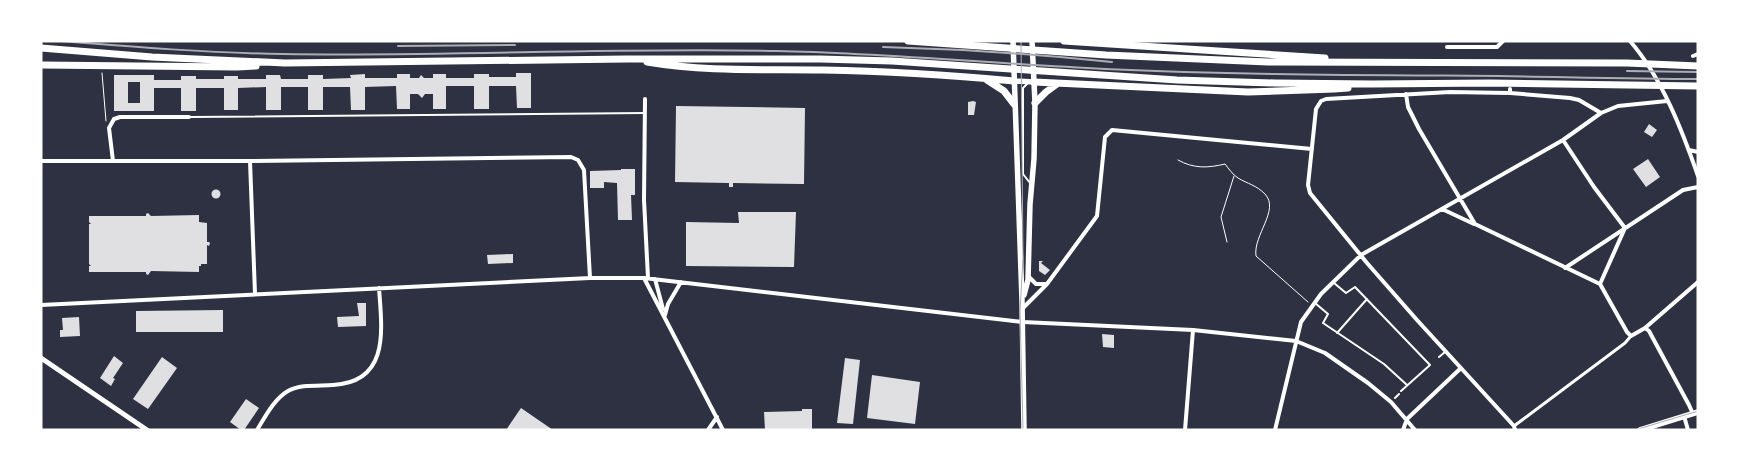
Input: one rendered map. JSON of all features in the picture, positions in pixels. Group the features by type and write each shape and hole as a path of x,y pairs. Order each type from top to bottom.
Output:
{"highway":[{"path":"908,41 1185,59 1368,63 1627,63 1698,66"},
{"path":"1064,41 1316,57 1368,63"},
{"path":"41,48 152,57 285,63 820,59 883,61 1176,80 1374,84 1490,83 1698,86"},
{"path":"627,59 667,66 729,70 858,71 1014,78"},
{"path":"41,65 237,67 285,63"},
{"path":"984,78 1004,91 1014,104"},
{"path":"1033,81 1060,84 1248,92 1334,90 1374,84"},
{"path":"1035,103 1046,92 1060,84"},
{"path":"1673,86 1698,90"}],"main road":[{"path":"1013,41 1023,322 1024,430"},
{"path":"1022,302 1028,275 1031,185 1034,159 1035,103 1032,42"},
{"path":"1014,78 1033,81"},
{"path":"1640,430 1695,413"}],"street":[{"path":"1447,47 1498,47 1503,41"},
{"path":"1630,41 1643,58 1663,93 1689,150 1698,176"},
{"path":"1693,56 1698,54"},
{"path":"1602,113 1579,100 1510,91 1450,92 1326,99 1321,101 1316,109 1308,186 1310,193 1361,255 1514,428 1625,343 1631,336 1645,328 1698,282"},
{"path":"1406,94 1408,107 1419,128 1476,224"},
{"path":"645,99 644,200 646,278 723,430"},
{"path":"1275,430 1301,322 1313,304 1332,282 1361,255 1563,140 1602,113 1618,106 1667,101"},
{"path":"114,161 109,128 111,122 120,117 189,117"},
{"path":"1022,309 1046,284 1097,216 1105,137 1112,130 1312,148"},
{"path":"1563,140 1594,187 1625,228"},
{"path":"1689,150 1698,152"},
{"path":"41,161 250,161 571,157 578,160 584,170 590,278"},
{"path":"250,161 255,294"},
{"path":"1565,268 1683,190 1698,187"},
{"path":"1442,209 1600,284 1631,336"},
{"path":"1600,284 1625,228"},
{"path":"1028,275 1031,281 1036,284 1046,284"},
{"path":"41,305 590,278 646,278 1023,322 1193,330 1296,341 1325,353 1368,383 1391,402 1415,430"},
{"path":"656,279 665,316"},
{"path":"665,316 668,304 681,282"},
{"path":"257,430 286,392 299,387 350,383 364,375 373,366 379,354 381,341 379,288"},
{"path":"1645,328 1649,331 1695,413"},
{"path":"1185,430 1193,330"},
{"path":"41,358 147,430"},
{"path":"1403,430 1407,419 1461,368"},
{"path":"1684,416 1688,430"},
{"path":"708,430 717,417"}],"lane":[{"path":"1031,185 1023,174 1023,88 1033,81"},
{"path":"189,117 645,113"},
{"path":"1332,282 1346,293 1355,287 1368,298 1430,365 1402,391"},
{"path":"1337,333 1368,298"},
{"path":"1313,304 1328,314 1322,323 1384,364 1407,386"},
{"path":"1439,357 1445,352"},
{"path":"1395,398 1399,394"}],"path":[{"path":"102,72 106,122 109,128"},
{"path":"1178,160 1186,165 1196,167 1225,164 1234,175 1254,184 1266,195 1269,202 1269,214 1257,242 1256,254 1258,258 1313,304"},
{"path":"1227,242 1221,217 1232,187 1234,175"}],"building":[{"path":"516,73 531,73 531,108 517,108 516,86 489,86 489,109 474,109 474,86 446,86 446,109 433,109 433,94 425,94 422,98 418,94 410,94 410,109 397,109 396,86 365,87 365,110 351,110 350,87 323,87 323,110 308,110 308,87 281,87 281,110 266,110 266,87 238,88 238,110 224,110 224,88 196,88 196,111 181,111 181,88 154,88 154,111 114,111 114,75 154,75 154,80 181,80 181,76 196,76 196,79 224,79 224,76 238,76 238,79 266,79 266,75 280,75 281,79 308,79 308,75 323,75 323,79 351,78 350,75 365,74 365,78 397,78 397,74 410,74 410,78 419,78 421,75 424,78 433,78 433,74 446,74 446,78 474,78 474,74 489,74 489,77 516,77","holes":["128,82 140,82 140,103 128,103"]},
{"path":"968,102 976,102 974,115 968,115"},
{"path":"676,106 805,108 804,184 733,183 733,187 729,187 729,183 675,182"},
{"path":"1649,124 1657,130 1652,137 1644,132"},
{"path":"1648,159 1660,177 1646,187 1633,169"},
{"path":"635,169 635,195 631,195 632,220 618,220 617,183 604,182 604,188 590,188 590,171"},
{"path":"216,189 221,194 216,199 211,194"},
{"path":"738,212 796,212 794,267 686,266 686,222 739,223"},
{"path":"148,213 151,216 199,215 199,222 207,223 207,242 210,243 209,246 207,245 207,264 199,266 199,272 151,271 148,275 146,272 89,272 89,266 91,266 89,264 89,224 91,224 89,216 146,216"},
{"path":"513,254 513,263 488,264 487,255"},
{"path":"1039,261 1043,261 1041,263 1050,270 1045,275 1039,271"},
{"path":"357,303 366,303 366,326 338,327 337,317 359,316"},
{"path":"223,310 223,332 136,332 136,311"},
{"path":"79,317 80,336 60,337 60,330 63,330 62,318"},
{"path":"1102,334 1114,335 1114,348 1103,347"},
{"path":"114,356 123,363 113,378 115,379 111,386 100,378"},
{"path":"162,357 177,368 148,409 133,399"},
{"path":"845,358 860,360 853,424 837,423"},
{"path":"872,375 920,382 915,424 867,418"},
{"path":"246,399 259,408 244,430 241,430 230,422"},
{"path":"521,408 553,430 506,430"},
{"path":"802,409 812,409 812,430 765,430 764,412 802,411"}],"tram line":[{"path":"1021,41 1023,258 1020,312 1023,430"},
{"path":"1635,430 1698,411"}],"railway":[{"path":"61,41 255,53 345,55 653,50 777,51 1154,71 1698,79"},
{"path":"398,46 515,45"},
{"path":"883,47 998,52 1112,62"},
{"path":"1627,71 1698,72"}]}
